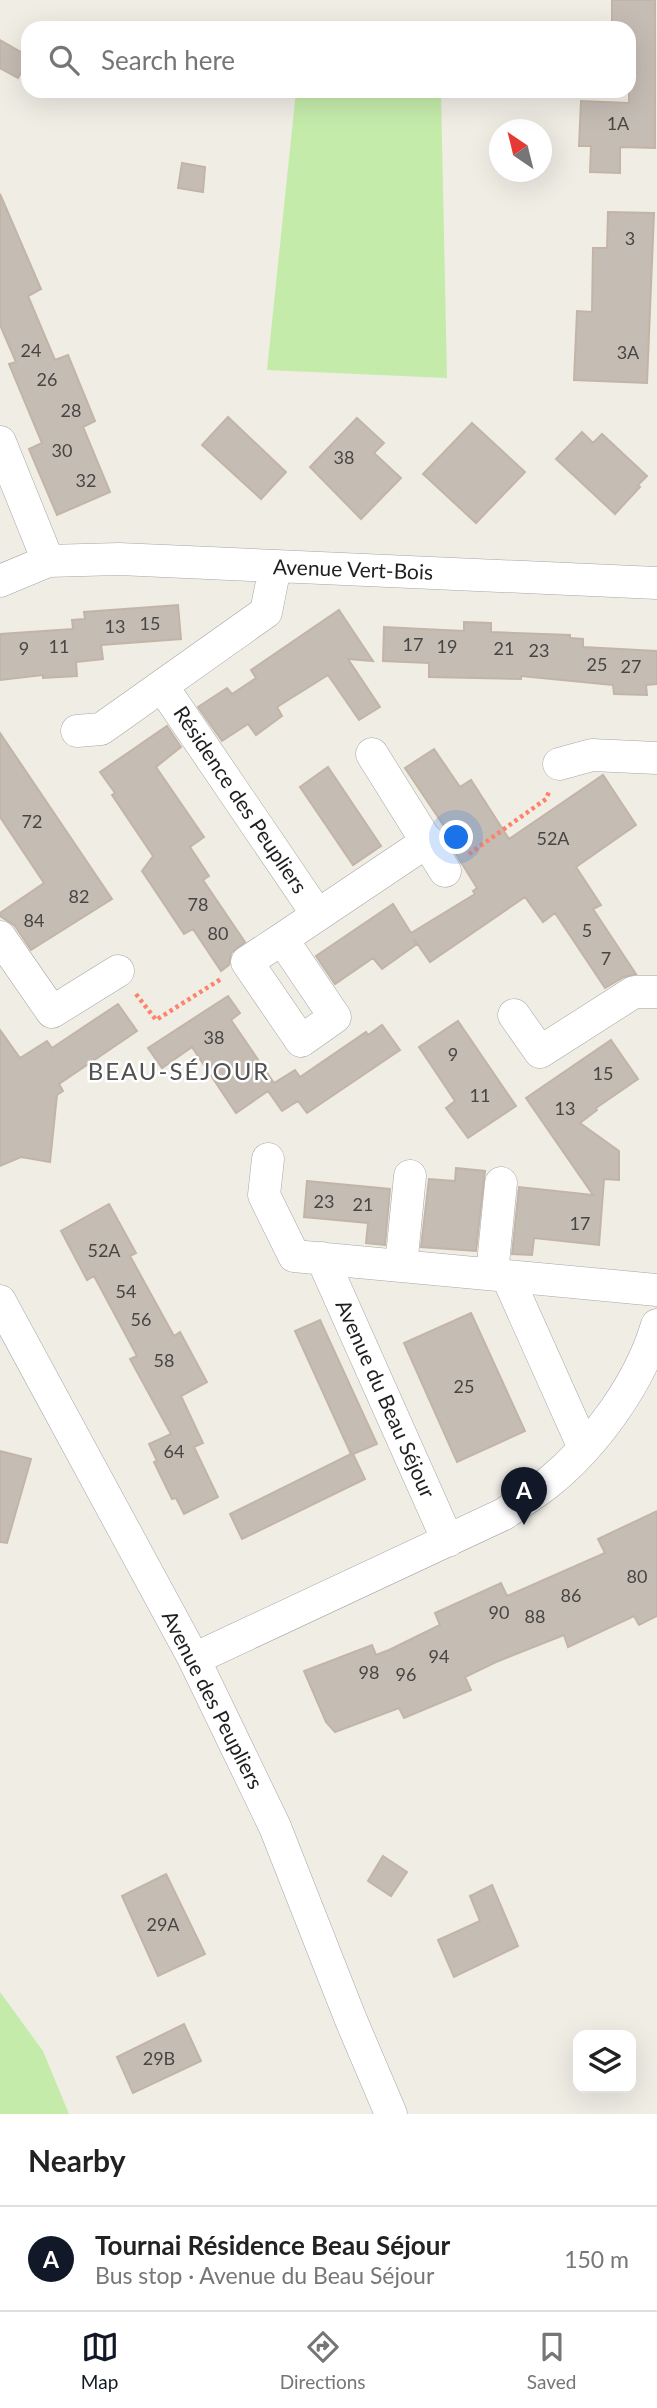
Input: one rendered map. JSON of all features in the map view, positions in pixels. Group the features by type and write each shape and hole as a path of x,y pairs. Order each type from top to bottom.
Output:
{"street":[{"path":"0,442 48,561"},
{"name":"Avenue Vert-Bois","path":"0,581 48,561 119,559 657,583"},
{"name":"Résidence des Peupliers","path":"77,731 101,729 266,612 275,566"},
{"name":"Résidence des Peupliers","path":"162,686 317,914"},
{"path":"372,754 445,871"},
{"path":"559,764 592,755 657,758"},
{"name":"Résidence des Peupliers","path":"247,962 428,841"},
{"path":"0,937 52,1012 118,971"},
{"path":"247,962 301,1041 335,1017 282,939"},
{"path":"514,1015 540,1052 634,992 657,992"},
{"path":"268,1159 264,1195 294,1255 657,1290"},
{"path":"401,1266 410,1176"},
{"path":"501,1183 499,1275 584,1448"},
{"name":"Avenue du Beau Séjour","path":"322,1258 449,1541"},
{"name":"Avenue des Peupliers","path":"0,1301 194,1659 275,1827 391,2114"},
{"path":"194,1659 504,1514 549,1482 584,1448 630,1389 657,1325"}],"path":[{"path":"445,871 547,799 559,764"},
{"path":"118,971 156,1020 247,962"}],"green space":[{"path":"295,98 441,98 447,378 267,370"},
{"path":"0,1992 43,2051 69,2114 0,2114"}],"building":[{"path":"612,0 655,0 655,148 620,147 620,173 590,172 591,146 579,146 581,101 629,103 629,98 636,98 636,21 612,21"},
{"path":"0,40 21,52 21,73 18,78 0,68"},
{"path":"182,163 205,167 203,192 178,188"},
{"path":"0,194 41,289 28,296 55,360 68,355 95,421 83,427 110,492 57,515 29,449 42,443 9,364 16,362 0,325"},
{"path":"608,212 654,213 647,383 574,380 577,311 592,312 593,248 607,248"},
{"path":"228,417 286,472 261,499 202,445"},
{"path":"357,418 384,443 374,453 401,478 361,519 310,467"},
{"path":"472,423 525,472 476,523 423,474"},
{"path":"582,432 593,443 602,434 647,476 615,514 556,459"},
{"path":"178,605 181,639 101,645 103,659 76,662 77,676 43,678 43,675 0,680 0,634 73,629 72,620 85,619 84,612"},
{"path":"339,610 373,661 348,659 380,707 359,720 328,675 277,707 282,716 256,735 248,724 222,741 198,707 227,688 232,694 256,678 251,670"},
{"path":"464,622 491,623 491,632 570,635 570,638 583,639 583,647 657,651 657,684 646,685 647,695 614,694 613,685 521,676 521,679 429,677 429,663 383,661 384,627 464,631"},
{"path":"167,726 181,747 156,767 204,837 190,847 209,876 203,880 245,942 231,953 229,965 221,971 193,929 184,934 142,871 153,856 112,795 115,793 100,772"},
{"path":"0,733 112,899 31,950 15,926 0,916 0,913 44,883 0,817"},
{"path":"434,749 460,787 471,780 509,839 603,775 636,825 576,867 601,905 593,909 636,974 624,977 605,988 555,913 543,922 525,897 430,962 414,939 417,944 382,969 373,958 335,984 316,956 393,904 411,933 475,894 473,891 477,888 446,838 450,835 405,768"},
{"path":"328,767 381,846 353,865 300,787"},
{"path":"228,996 240,1013 231,1020 274,1083 295,1070 300,1077 366,1032 368,1035 382,1025 400,1050 307,1113 298,1101 282,1111 268,1091 236,1113 192,1047 162,1068 148,1048"},
{"path":"118,1004 137,1031 59,1084 63,1091 57,1095 50,1162 21,1157 0,1166 0,1030 20,1058 47,1041 52,1048"},
{"path":"458,1021 516,1106 468,1138 446,1108 455,1101 419,1047"},
{"path":"611,1040 638,1079 596,1108 597,1110 580,1123 619,1151 619,1180 604,1179 599,1245 534,1238 532,1255 512,1254 519,1187 593,1195 526,1098"},
{"path":"456,1168 485,1171 476,1251 421,1247 429,1179 455,1181"},
{"path":"307,1181 390,1189 385,1245 366,1243 368,1223 304,1217"},
{"path":"109,1204 136,1253 130,1256 174,1336 180,1332 207,1382 181,1396 203,1443 194,1447 218,1497 184,1514 176,1498 172,1499 154,1462 157,1461 149,1444 171,1434 130,1359 137,1356 94,1276 87,1280 61,1231"},
{"path":"471,1313 525,1431 457,1462 404,1343"},
{"path":"320,1320 377,1444 353,1454 365,1479 242,1539 230,1514 351,1454 295,1331"},
{"path":"0,1451 31,1459 7,1543 0,1542"},
{"path":"657,1511 657,1616 639,1625 634,1616 568,1647 564,1635 496,1662 465,1677 471,1690 404,1718 399,1708 335,1732 326,1722 304,1671 372,1645 376,1655 389,1650 440,1625 435,1613 501,1583 507,1596 605,1553 598,1539"},
{"path":"383,1856 407,1872 391,1896 368,1881"},
{"path":"166,1874 205,1954 158,1976 122,1896"},
{"path":"492,1885 518,1946 454,1977 438,1940 480,1921 470,1896"},
{"path":"184,2024 201,2061 133,2093 117,2057"}],"place":[{"name":"Tournai Résidence Beau Séjour","path":"524,1525"}],"district":[{"name":"BEAU-SÉJOUR","path":"179,1072"}]}
